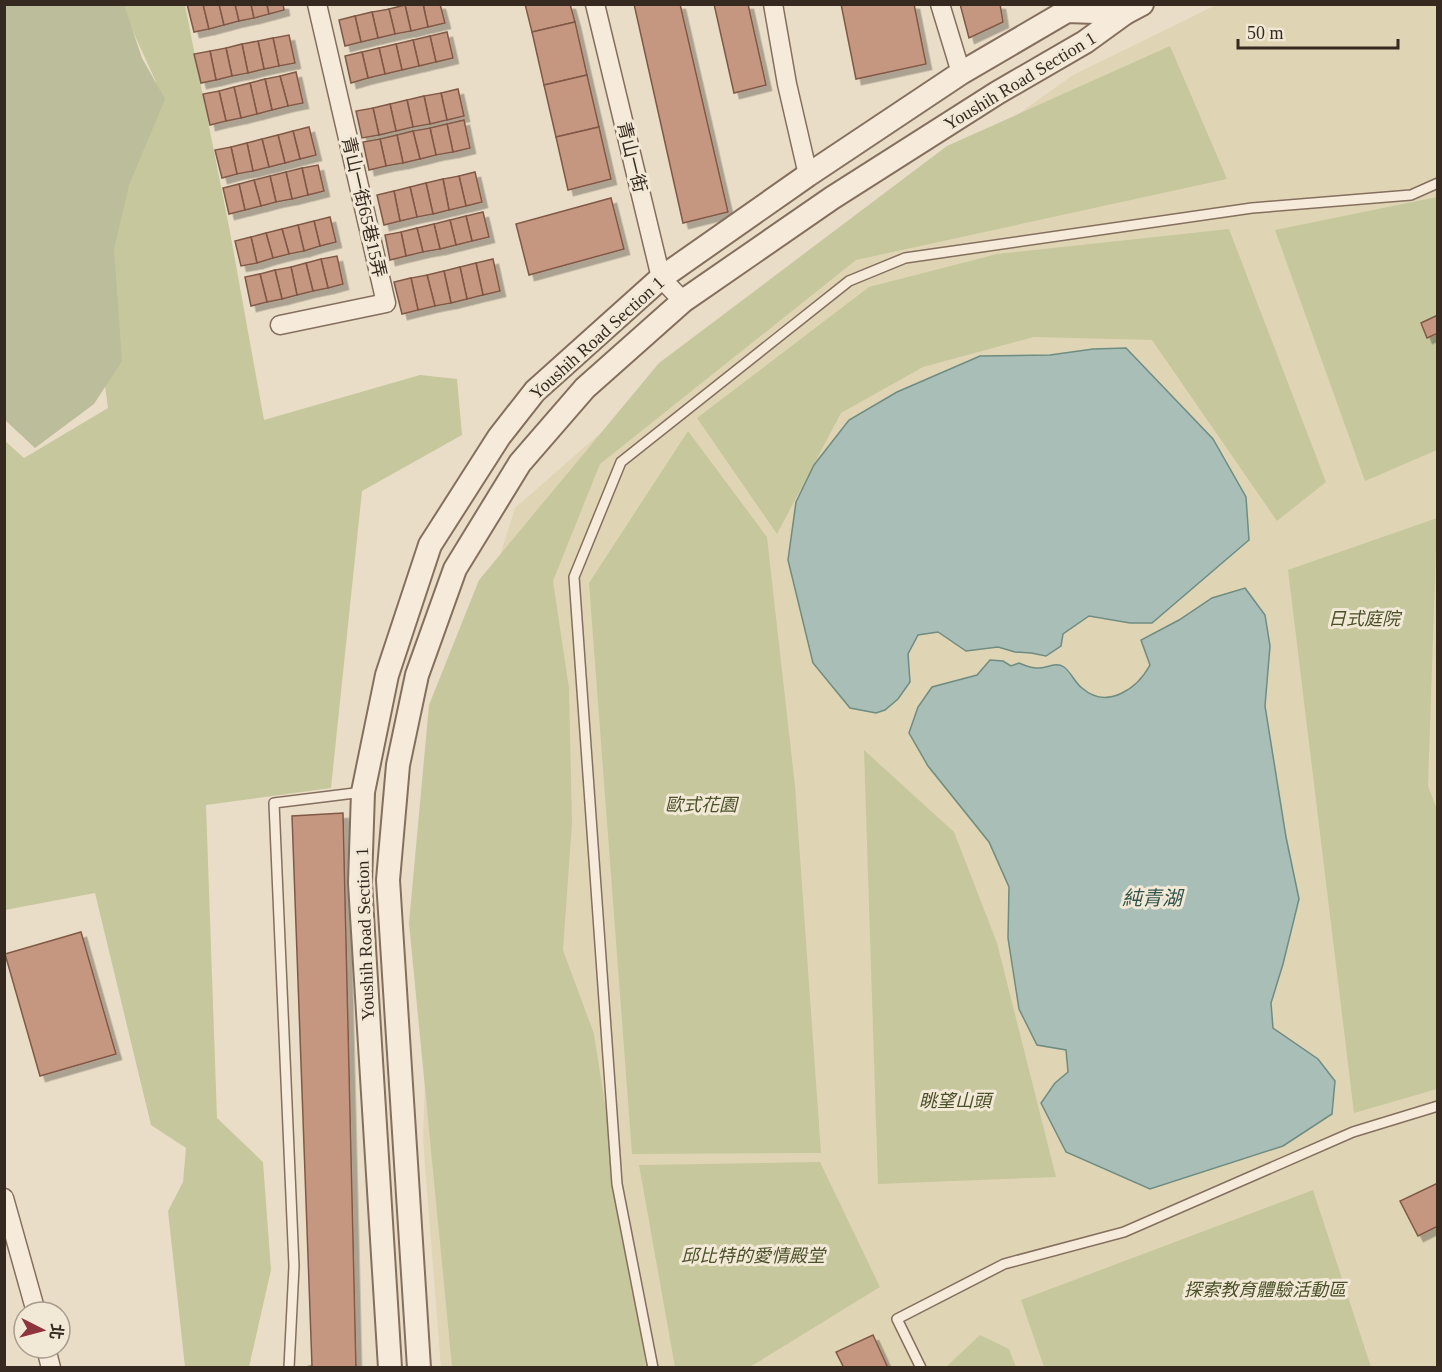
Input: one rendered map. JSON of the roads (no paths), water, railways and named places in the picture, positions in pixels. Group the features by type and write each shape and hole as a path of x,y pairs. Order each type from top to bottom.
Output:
{"street":[{"name":"青山一街65巷15弄","path":"280,326 386,303 317,4"},
{"name":"青山一街","path":"595,4 661,279"},
{"path":"773,4 787,84 808,175"},
{"path":"940,4 961,73"},
{"name":"Youshih Road Section 1","path":"390,1368 360,883 363,792 387,675 430,545 499,437 535,391 661,279 808,175 961,73 1067,11 1130,7"},
{"name":"Youshih Road Section 1","path":"419,1368 388,880 398,765 417,675 455,569 520,463 585,388 684,301 832,198 997,93 1085,42 1130,7"},
{"path":"661,279 684,301"},
{"path":"4,1198 33,1300"}],"lane":[{"path":"652,1368 617,1184 574,577 621,462 849,281 905,258 1252,208 1411,195 1437,183"},
{"path":"289,1368 294,1266 274,803 363,792"},
{"path":"921,1368 897,1319 1004,1264 1124,1232 1353,1132 1437,1106"}],"water":[{"path":"1126,348 1213,439 1246,497 1249,540 1152,623 1130,623 1089,616 1063,634 1061,646 1046,656 998,647 966,651 938,632 918,635 908,654 910,682 898,699 885,710 876,713 850,708 813,663 788,560 796,502 814,465 849,420 897,392 980,356 1050,355 1093,349"},
{"name":"純青湖","path":"1245,588 1265,615 1270,646 1265,706 1286,837 1299,899 1271,1003 1273,1028 1318,1059 1335,1081 1332,1114 1283,1146 1150,1189 1066,1152 1041,1103 1055,1083 1068,1072 1066,1050 1037,1045 1019,1009 1008,938 1009,887 989,842 928,766 909,733 918,707 932,687 977,675 990,660 1003,661 1011,666 1019,663 1035,668 1061,665 1080,686 1092,694 1111,697 1121,694 1137,682 1150,665 1141,640 1179,620 1212,598"}],"park label":[{"name":"日式庭院","path":"1364,619"},
{"name":"歐式花園","path":"701,805"},
{"name":"眺望山頭","path":"955,1101"},
{"name":"邱比特的愛情殿堂","path":"753,1256"},
{"name":"探索教育體驗活動區","path":"1265,1290"}]}
